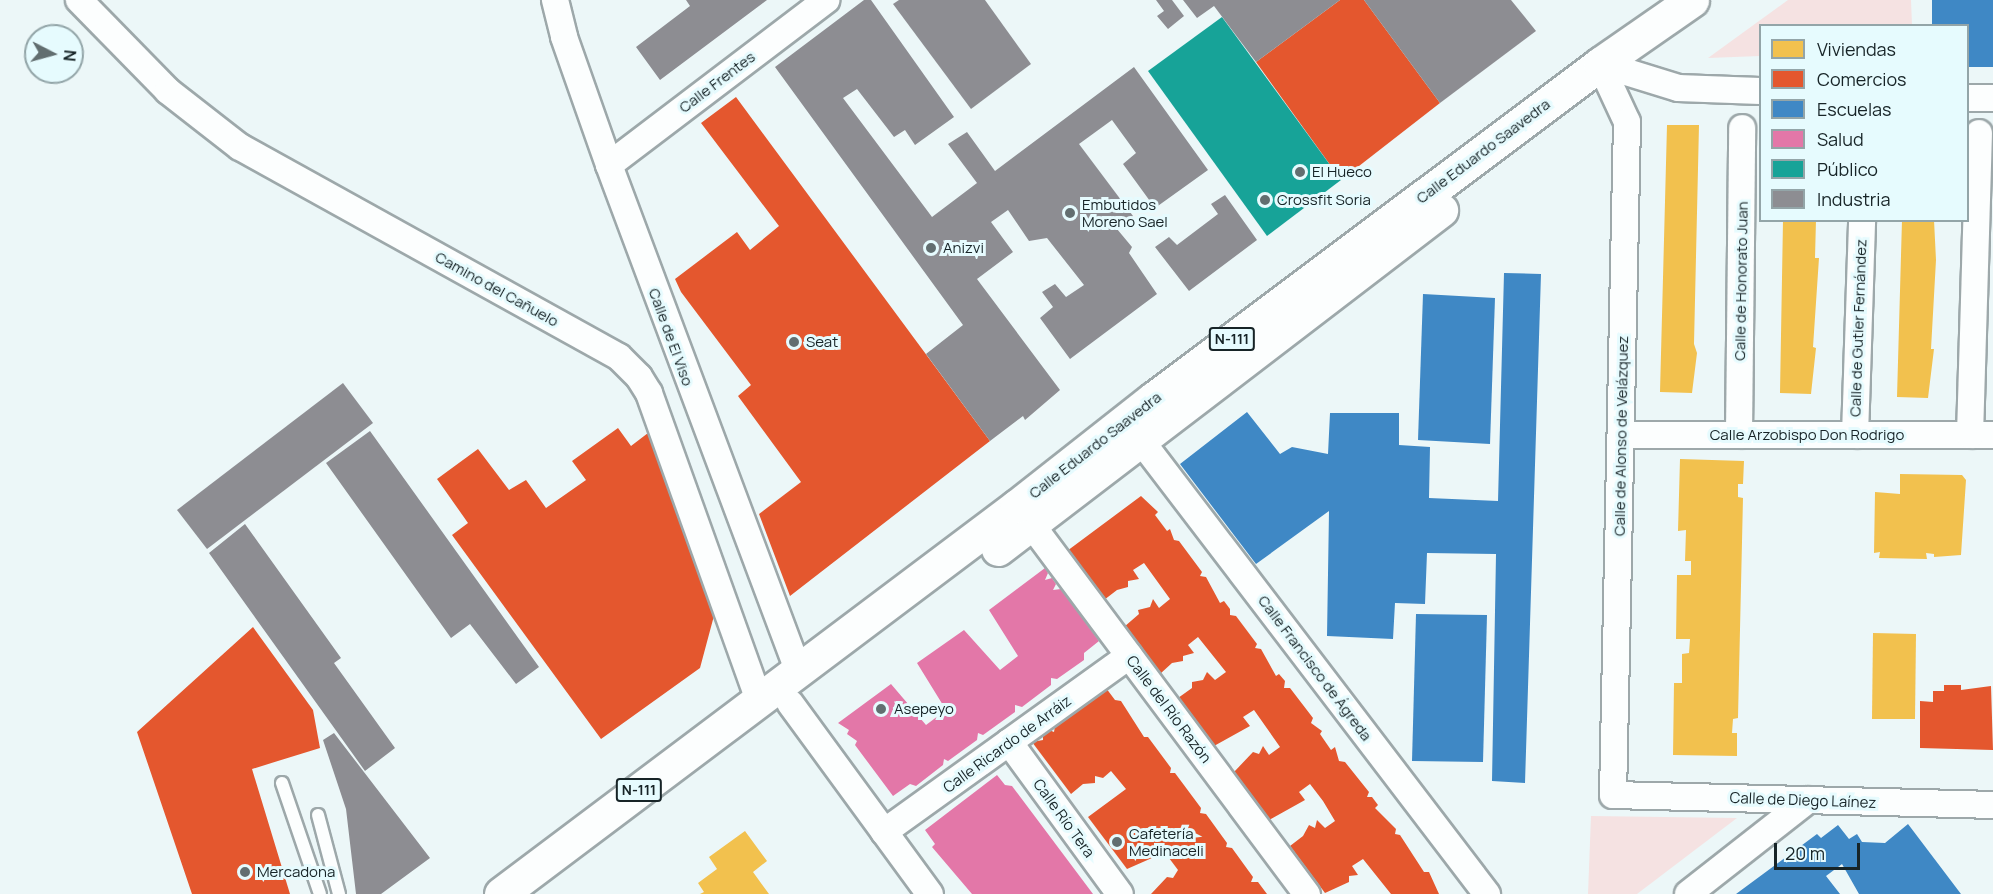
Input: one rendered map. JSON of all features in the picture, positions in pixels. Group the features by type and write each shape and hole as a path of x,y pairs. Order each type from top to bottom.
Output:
{"main road":[{"name":"Calle Eduardo Saavedra","path":"533,894 775,702 798,670 1486,149 1692,0"},
{"name":"Calle Eduardo Saavedra","path":"501,894 1031,524 1142,442 1713,0"}],"street":[{"name":"Camino del Cañuelo","path":"79,0 168,91 240,147 619,357 639,377 649,393 775,702 884,832 930,894"},
{"name":"Calle de El Viso","path":"555,0 564,37 609,165 741,527 798,670"},
{"name":"Calle Frentes","path":"609,165 826,0"},
{"path":"1614,76 1678,88 1759,91"},
{"name":"Calle de Alonso de Velázquez","path":"1613,795 1627,122 1614,76"},
{"path":"1969,98 1993,98"},
{"name":"Calle de Honorato Juan","path":"1739,435 1742,128"},
{"path":"1979,133 1982,435"},
{"name":"Calle de Gutier Fernández","path":"1855,435 1862,222"},
{"name":"Calle Arzobispo Don Rodrigo","path":"1621,435 1982,435"},
{"name":"Calle Francisco de Ágreda","path":"1142,442 1487,894"},
{"name":"Calle del Río Razón","path":"1031,524 1307,894"},
{"name":"Calle Ricardo de Arráiz","path":"884,832 1129,656"},
{"name":"Calle Río Tera","path":"1009,742 1120,894"},
{"name":"Calle de Diego Laínez","path":"1613,795 1993,805"},
{"path":"1688,894 1808,800"}],"lane":[{"path":"282,783 320,894"},
{"path":"318,815 339,894"}],"shaded area":[{"path":"1788,0 1911,0 1912,24 1759,24 1759,56 1708,58"},
{"path":"1591,816 1737,818 1637,894 1588,894"}],"building: Viviendas":[{"path":"1667,125 1699,125 1694,344 1697,353 1692,393 1660,392"},
{"path":"1783,222 1816,222 1815,258 1819,258 1813,347 1816,348 1811,394 1780,393"},
{"path":"1902,222 1934,222 1936,260 1931,349 1934,349 1928,398 1897,397"},
{"path":"1680,459 1744,461 1743,484 1738,484 1738,497 1743,498 1738,718 1733,719 1732,733 1737,733 1737,756 1673,755 1674,683 1682,683 1682,654 1689,653 1690,639 1676,639 1677,575 1691,575 1691,561 1685,561 1686,530 1678,531"},
{"path":"1900,474 1962,475 1966,480 1961,555 1934,557 1934,554 1926,553 1927,559 1879,558 1880,552 1874,553 1875,492 1900,494"},
{"path":"1873,633 1916,634 1915,719 1872,719"},
{"path":"745,831 767,861 753,872 769,894 700,894 704,892 698,883 717,869 709,857"}],"building: Comercios":[{"path":"1340,0 1364,0 1440,103 1341,180 1256,62"},
{"path":"736,97 990,441 790,596 759,514 801,482 738,396 751,385 681,292 675,279 737,232 750,250 779,226 701,123"},
{"path":"618,428 631,446 648,433 715,612 700,668 601,739 452,535 468,523 437,479 478,449 509,490 526,480 546,508 586,480 572,461"},
{"path":"1141,496 1158,512 1155,515 1167,531 1170,529 1174,540 1179,541 1202,572 1200,576 1206,577 1220,603 1224,601 1230,609 1230,615 1236,616 1257,644 1255,648 1261,649 1276,676 1279,674 1285,681 1284,688 1290,688 1313,718 1311,723 1322,731 1320,734 1331,750 1335,747 1339,761 1345,762 1369,792 1367,797 1372,797 1378,805 1375,808 1396,829 1395,834 1400,835 1424,872 1429,872 1439,894 1391,894 1363,859 1352,866 1358,875 1349,876 1349,882 1325,893 1290,846 1303,836 1309,825 1315,828 1317,820 1325,828 1335,821 1323,801 1310,784 1299,792 1305,800 1269,820 1234,772 1253,752 1259,754 1263,746 1269,755 1280,747 1254,710 1243,717 1250,726 1214,746 1178,698 1192,688 1192,682 1203,680 1207,672 1215,680 1226,672 1198,637 1188,645 1194,653 1183,656 1183,661 1172,663 1160,674 1124,627 1139,614 1138,610 1150,607 1153,599 1159,608 1170,599 1144,563 1133,570 1139,579 1128,581 1128,587 1117,590 1104,600 1067,551"},
{"path":"253,627 313,710 320,748 252,769 290,894 192,894 137,732"},
{"path":"1944,685 1961,685 1961,690 1991,686 1993,750 1920,748 1920,701 1933,702 1933,691 1944,691"},
{"path":"1106,688 1115,700 1121,701 1144,737 1148,737 1171,768 1170,773 1175,773 1201,808 1200,813 1206,814 1227,843 1226,847 1232,848 1253,877 1251,882 1258,882 1267,894 1151,894 1167,877 1173,878 1178,870 1163,850 1152,852 1152,858 1127,869 1088,817 1126,789 1111,771 1103,778 1095,776 1095,783 1083,784 1071,794 1032,742 1043,740 1043,734 1049,730 1054,732 1055,726"}],"building: Escuelas":[{"path":"1932,0 1993,0 1993,67 1969,67 1969,24 1932,24"},
{"path":"1504,273 1541,274 1525,783 1492,781 1496,554 1427,553 1425,604 1395,603 1393,639 1327,636 1329,511 1256,564 1180,464 1247,412 1280,454 1292,447 1328,454 1330,413 1399,413 1399,445 1430,447 1429,498 1498,501"},
{"path":"1423,294 1495,298 1490,444 1418,440"},
{"path":"1416,614 1487,615 1483,762 1412,761"},
{"path":"1908,824 1961,894 1859,894 1842,864 1826,876 1840,894 1736,894 1817,834 1821,838 1838,825 1849,839 1857,834 1862,842 1885,843"}],"building: Salud":[{"path":"1045,568 1048,573 1045,580 1052,578 1056,584 1053,590 1061,589 1099,641 1084,653 1084,660 1057,679 1051,678 1051,685 1022,707 1015,705 1015,712 983,735 978,733 977,740 948,761 944,759 943,765 916,786 910,784 893,796 855,745 857,741 847,734 849,730 838,723 891,684 926,725 946,710 917,663 964,630 1000,670 1018,656 989,610"},
{"path":"997,775 1005,785 1012,786 1093,894 972,894 932,847 935,844 925,830"}],"building: Público":[{"path":"1222,17 1341,180 1267,236 1148,71"}],"building: Industria":[{"path":"686,0 767,0 660,80 636,47 690,6"},
{"path":"864,0 871,0 954,117 915,145 905,130 894,137 857,89 843,98 932,217 977,183 948,144 967,132 995,171 1134,67 1208,170 1155,208 1123,164 1136,153 1112,120 1079,144 1133,216 1117,229 1132,247 1129,253 1157,294 1070,359 1040,318 1053,307 1042,292 1055,284 1066,297 1084,285 1047,238 1029,241 1008,210 991,222 1013,252 977,279 1060,390 1025,420 1023,416 990,441 926,354 963,325 775,67"},
{"path":"899,0 985,0 1031,64 971,109 893,4"},
{"path":"1156,0 1172,0 1184,16 1168,29 1157,16 1164,11"},
{"path":"1183,0 1340,0 1256,62 1214,6 1197,18"},
{"path":"1364,0 1511,0 1536,31 1440,103"},
{"path":"1225,195 1257,240 1189,291 1155,247 1169,237 1177,245 1218,214 1211,204"},
{"path":"343,383 373,423 207,549 177,510"},
{"path":"370,431 539,667 516,684 470,624 451,638 326,463"},
{"path":"245,524 341,658 334,663 395,748 365,771 209,553"},
{"path":"334,733 430,858 381,894 356,894 346,809 323,740"}],"place":[{"name":"El Hueco","path":"1300,172"},
{"name":"Crossfit Soria","path":"1265,200"},
{"name":"Embutidos Moreno Sael","path":"1070,213"},
{"name":"Anizvi","path":"931,248"},
{"name":"Seat","path":"794,342"},
{"name":"Asepeyo","path":"881,709"},
{"name":"Cafetería Medinaceli","path":"1117,842"},
{"name":"Mercadona","path":"245,872"}]}
